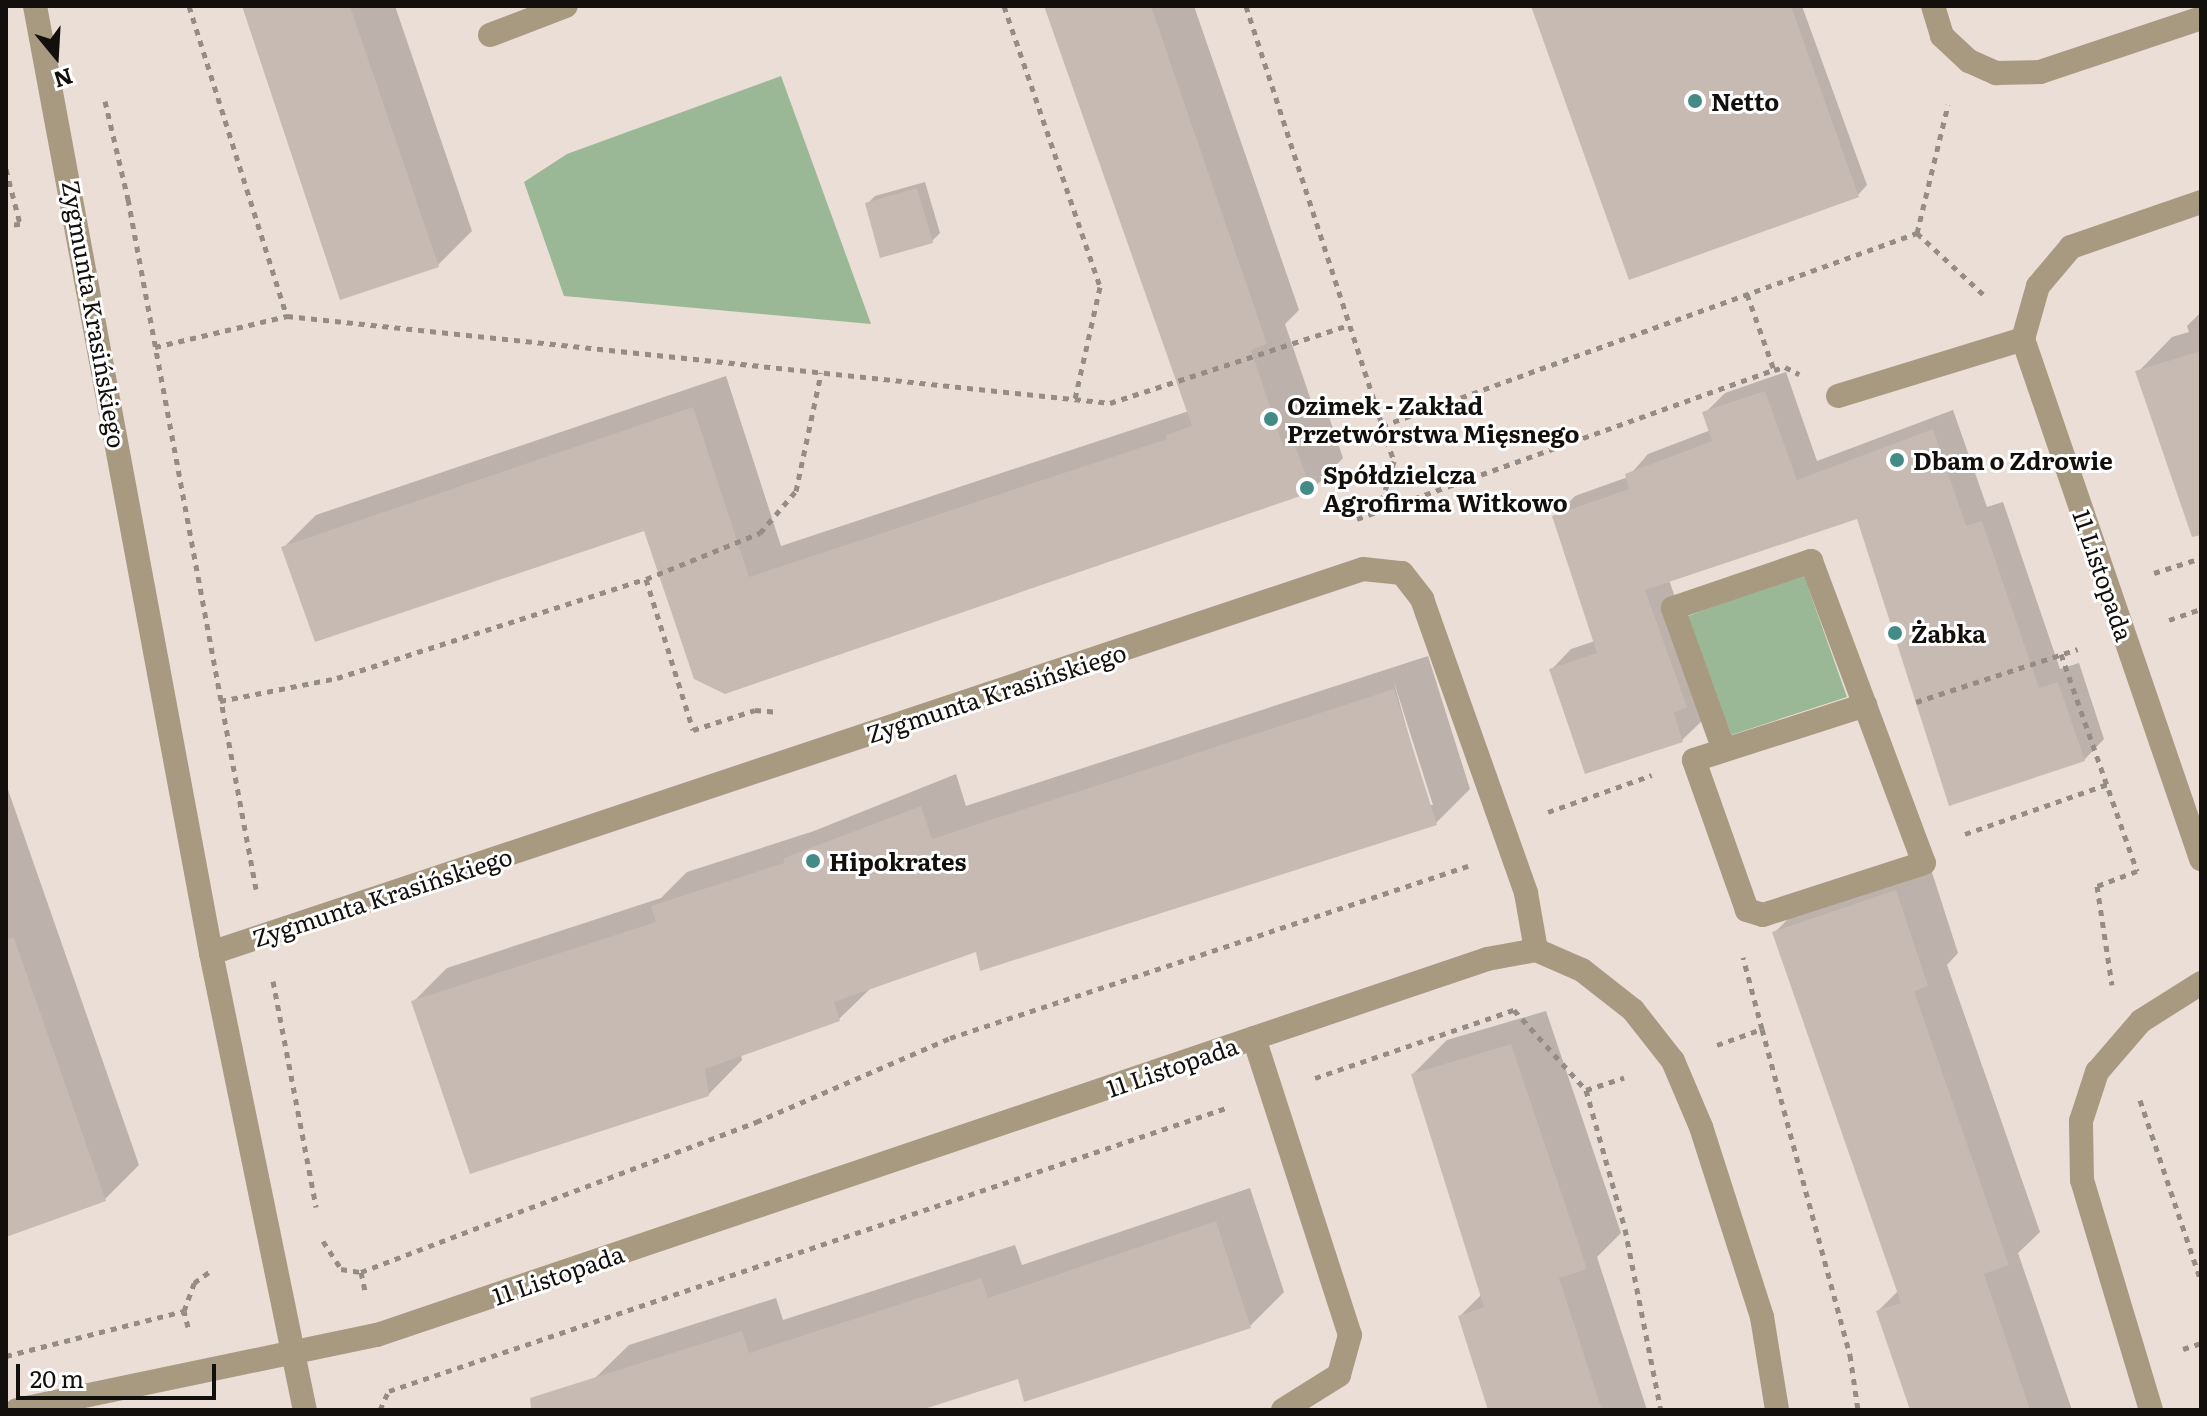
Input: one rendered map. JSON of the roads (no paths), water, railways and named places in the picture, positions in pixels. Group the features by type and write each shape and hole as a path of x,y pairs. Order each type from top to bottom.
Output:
{"street":[{"name":"Zygmunta Krasińskiego","path":"35,6 211,953 290,1354 305,1410"},
{"path":"490,35 566,6"},
{"path":"1933,6 1942,36 1969,61 1996,73 2040,72 2201,18"},
{"path":"1838,396 2023,339 2038,286 2071,247 2201,202"},
{"name":"11 Listopada","path":"2023,339 2201,859"},
{"path":"1724,750 1673,608 1811,561 1924,863 1763,915 1747,910 1694,760 1867,711"},
{"name":"Zygmunta Krasińskiego","path":"211,953 1363,569 1402,573 1422,599 1511,852 1536,950"},
{"path":"1536,950 1582,970 1633,1010 1673,1061 1701,1127 1762,1317 1777,1410"},
{"name":"11 Listopada","path":"290,1354 377,1335 1487,959 1536,950"},
{"path":"2151,1410 2082,1180 2081,1121 2097,1072 2141,1021 2201,983"},
{"path":"1254,1038 1350,1335 1339,1375 1283,1410"},
{"path":"17,1410 290,1354"}],"place":[{"name":"Netto","path":"1695,101"},
{"name":"Ozimek - Zakład Przetwórstwa Mięsnego","path":"1271,419"},
{"name":"Dbam o Zdrowie","path":"1897,460"},
{"name":"Spółdzielcza Agrofirma Witkowo","path":"1307,488"},
{"name":"Żabka","path":"1895,633"},
{"name":"Hipokrates","path":"813,861"}]}
